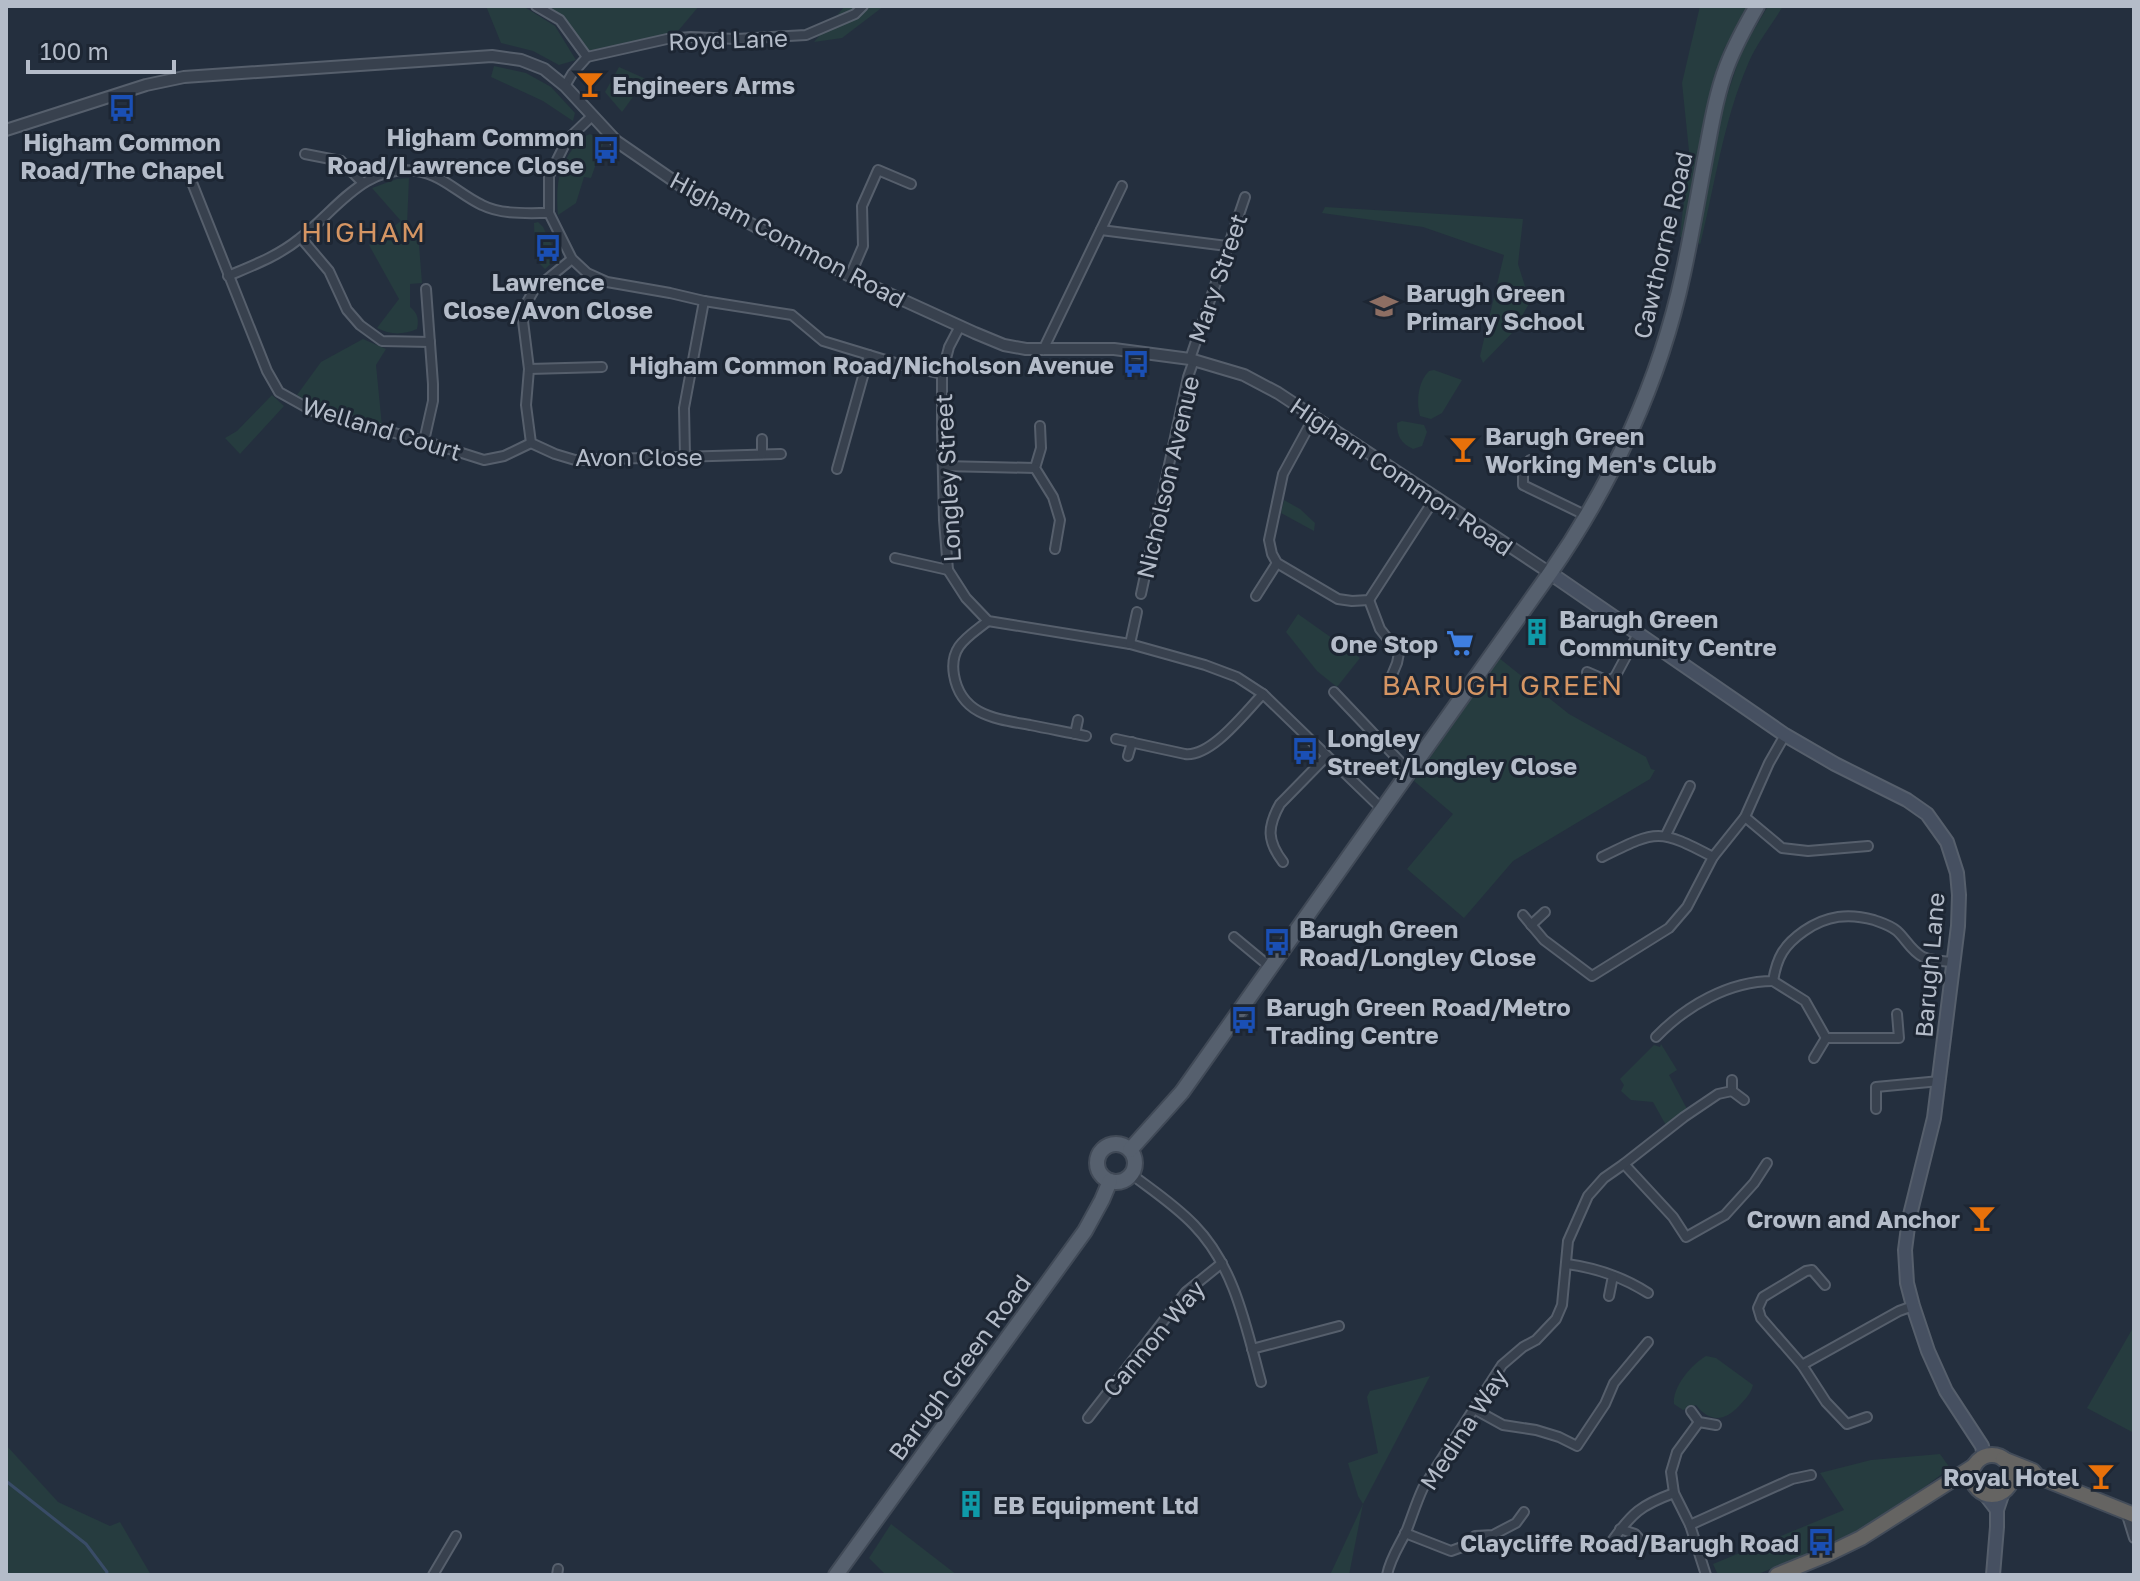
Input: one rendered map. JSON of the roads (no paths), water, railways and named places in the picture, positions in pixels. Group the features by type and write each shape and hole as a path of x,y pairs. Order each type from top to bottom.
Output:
{"highway":[{"path":"1777,1575 1861,1538 1979,1462 1997,1456 2033,1471 2037,1476"},
{"path":"1973,1482 1979,1491 1990,1495 2003,1492 2011,1479 2010,1467 2003,1459"},
{"path":"1973,1482 1979,1462"},
{"path":"2011,1479 2022,1475 2037,1476 2130,1513"},
{"path":"1947,1483 1973,1482"}],"main road":[{"name":"Cawthorne Road","path":"1550,573 1587,516 1621,453 1661,350 1682,277 1714,109 1726,67 1757,6"},
{"name":"Barugh Lane","path":"1550,573 1785,735 1907,800 1927,814 1947,842 1957,873 1958,926 1934,1118 1909,1219 1905,1250 1907,1283 1928,1351 1946,1391 1982,1446 1979,1462"},
{"path":"1130,1150 1182,1092 1550,573"},
{"path":"1116,1144 1130,1150 1135,1161 1131,1174 1120,1181 1104,1178 1098,1168 1102,1151 1116,1144"},
{"name":"Barugh Green Road","path":"836,1575 1085,1231 1110,1181"},
{"path":"1993,1575 1997,1510 2003,1492"},
{"path":"1984,1493 1997,1510"}],"street":[{"path":"536,6 560,20 587,57 565,86"},
{"name":"Royd Lane","path":"587,57 667,39 806,35 855,14 863,6"},
{"name":"Higham Common Road","path":"6,130 146,85 184,77 492,56 521,60 544,69 565,86 616,141 690,192 850,276 1004,345 1043,350 1114,349 1192,359 1244,375 1278,393 1550,573"},
{"path":"591,117 567,140 549,176 549,213 572,259 587,273 607,282 792,315 823,341 942,374"},
{"path":"305,154 341,161 362,182"},
{"name":"Welland Court","path":"187,170 267,371 279,392 313,411 484,460 504,456 531,443"},
{"path":"850,276 863,246 862,206 878,170 911,184"},
{"path":"228,276 274,257 301,238 362,182 389,172 418,171 445,180 482,205 502,212 549,213"},
{"path":"1043,350 1122,186"},
{"name":"Mary Street","path":"1192,359 1245,197"},
{"path":"1101,230 1227,246"},
{"path":"301,238 329,271 347,310 360,325 382,341 430,342"},
{"path":"531,443 526,405 529,369 523,321 526,304 534,290 572,259"},
{"path":"424,441 433,401 426,289"},
{"path":"685,456 684,408 704,301"},
{"name":"Longley Street","path":"960,326 949,347 942,374 944,520 948,570 966,598 988,621"},
{"path":"837,469 869,355"},
{"name":"Nicholson Avenue","path":"1141,594 1192,359"},
{"path":"529,369 602,367"},
{"path":"1314,417 1283,474 1269,540 1272,554 1277,563 1338,599 1369,600"},
{"path":"1040,426 1041,448 1035,468 1053,497 1060,520 1055,549"},
{"path":"762,439 762,454"},
{"name":"Avon Close","path":"531,443 575,460 781,454"},
{"path":"1530,460 1523,471 1523,485 1587,516"},
{"path":"943,466 1035,468"},
{"path":"1369,600 1435,498"},
{"path":"895,558 948,570"},
{"path":"1256,596 1277,563"},
{"path":"1369,600 1380,629 1399,653 1392,675"},
{"path":"1130,644 1137,612"},
{"path":"1086,736 993,718 977,711 963,699 956,685 954,653 961,643 988,621 1130,644 1205,665 1237,677 1263,694 1382,809"},
{"path":"1587,672 1608,681 1615,677 1638,634"},
{"path":"1334,692 1409,771"},
{"path":"1116,739 1185,754 1200,753 1215,743 1263,694"},
{"path":"1075,734 1078,720"},
{"path":"1523,915 1544,940 1592,976 1669,928 1687,907 1713,857 1745,817 1785,735"},
{"path":"1128,756 1132,742"},
{"path":"1283,862 1270,840 1275,812 1327,756"},
{"path":"1666,835 1690,786"},
{"path":"1745,817 1782,848 1808,851 1868,846"},
{"path":"1602,857 1636,840 1651,835 1666,835 1713,857"},
{"path":"1531,925 1545,912"},
{"path":"1773,981 1782,951 1802,932 1820,921 1840,915 1860,916 1885,923 1922,957 1953,962"},
{"path":"1234,937 1270,967"},
{"path":"1656,1037 1688,1010 1734,986 1773,981 1805,1001 1826,1038"},
{"path":"1826,1038 1904,1037 1897,1014"},
{"path":"1814,1058 1826,1038"},
{"path":"1732,1080 1732,1091 1744,1100"},
{"path":"1876,1109 1876,1087 1940,1081"},
{"name":"Medina Way","path":"1387,1575 1423,1488 1502,1365 1536,1340 1556,1319 1562,1305 1568,1241 1588,1196 1604,1178 1684,1117 1718,1094 1732,1091"},
{"path":"1624,1164 1673,1217 1686,1237 1725,1215 1754,1183 1767,1163"},
{"name":"Cannon Way","path":"1131,1174 1186,1217 1222,1263 1238,1299 1261,1382"},
{"name":"Cannon Way","path":"1088,1418 1186,1292 1222,1263"},
{"path":"1567,1264 1596,1268 1648,1293"},
{"path":"1825,1285 1812,1270 1806,1271 1763,1297 1758,1308 1761,1318 1802,1365 1826,1402 1847,1424 1867,1417"},
{"path":"1609,1296 1613,1276"},
{"path":"1802,1365 1913,1306"},
{"path":"1252,1349 1339,1326"},
{"path":"1474,1409 1503,1425 1536,1430 1577,1446 1605,1404 1614,1383 1648,1342"},
{"path":"1691,1411 1699,1422 1716,1425"},
{"path":"1699,1422 1677,1452 1671,1472 1674,1493 1690,1525 1706,1575"},
{"path":"1690,1525 1792,1479 1811,1475"},
{"path":"1612,1541 1629,1517 1649,1502 1674,1493"},
{"path":"1405,1533 1451,1551 1462,1547 1475,1536 1493,1535 1516,1523 1524,1512"},
{"path":"2130,1513 2134,1538"},
{"path":"1620,1529 1635,1534 1642,1542"},
{"path":"433,1575 456,1536"}],"waterway":[{"path":"6,1481 86,1544 107,1572 106,1575"}],"place":[{"name":"Engineers Arms","path":"590,84"},
{"name":"Higham Common Road/The Chapel","path":"122,108"},
{"name":"Higham Common Road/Lawrence Close","path":"606,150"},
{"name":"Lawrence Close/Avon Close","path":"548,248"},
{"name":"Barugh Green Primary School","path":"1384,306"},
{"name":"Higham Common Road/Nicholson Avenue","path":"1136,364"},
{"name":"Barugh Green Working Men's Club","path":"1463,449"},
{"name":"Barugh Green Community Centre","path":"1537,632"},
{"name":"One Stop","path":"1460,643"},
{"name":"Longley Street/Longley Close","path":"1305,751"},
{"name":"Barugh Green Road/Longley Close","path":"1277,942"},
{"name":"Barugh Green Road/Metro Trading Centre","path":"1244,1020"},
{"name":"Crown and Anchor","path":"1982,1218"},
{"name":"Royal Hotel","path":"2101,1476"},
{"name":"EB Equipment Ltd","path":"971,1504"},
{"name":"Claycliffe Road/Barugh Road","path":"1821,1542"}],"district":[{"name":"HIGHAM","path":"364,231"},
{"name":"BARUGH GREEN","path":"1503,684"}]}
